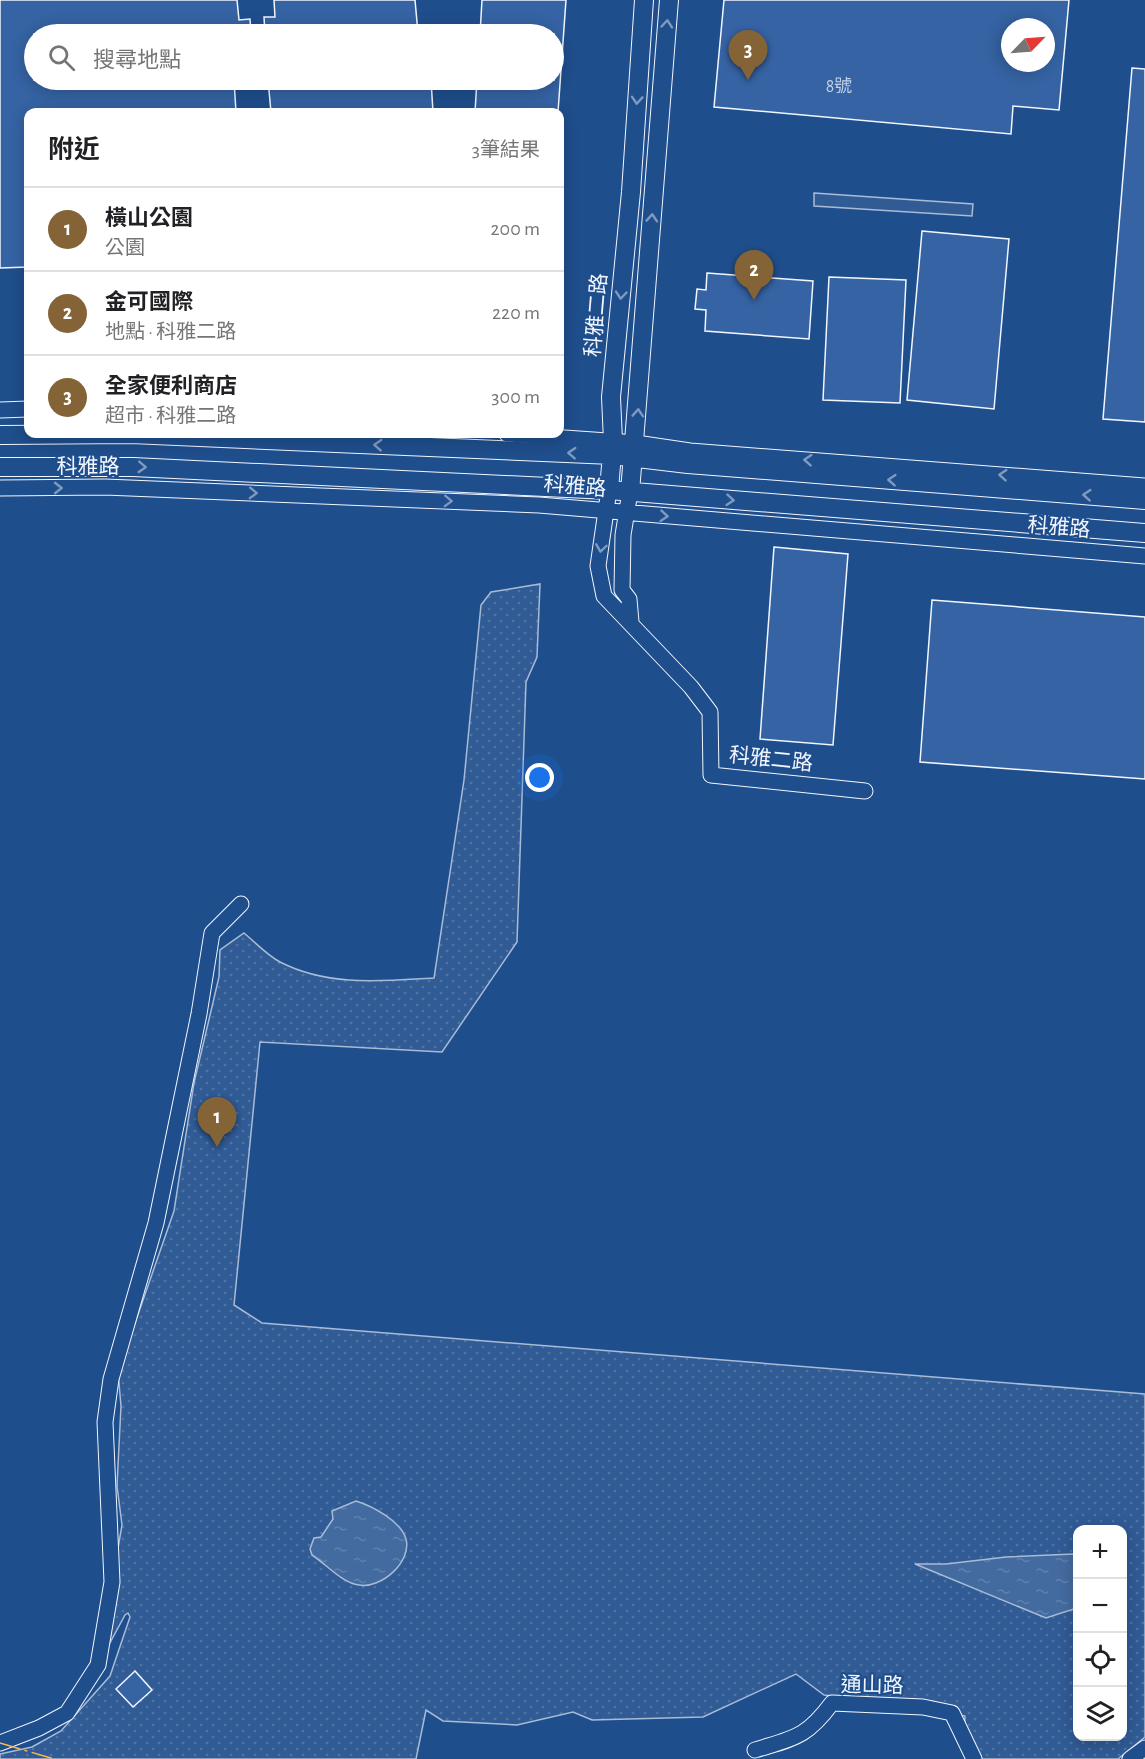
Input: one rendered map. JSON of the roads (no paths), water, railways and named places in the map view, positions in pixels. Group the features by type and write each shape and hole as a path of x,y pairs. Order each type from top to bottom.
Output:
{"street":[{"name":"科雅二路","path":"644,0 631,192 611,397 613,448 598,566 604,596 691,687 710,712 711,775 866,791"},
{"path":"631,622 629,599 622,590 623,535 634,450 669,0"},
{"path":"0,410 24,410"},
{"name":"科雅路","path":"0,435 24,435"},
{"name":"科雅路","path":"269,438 613,448"},
{"name":"科雅路","path":"537,438 634,450 690,451 1145,486"},
{"name":"科雅路","path":"634,450 700,465 1145,500"},
{"name":"科雅路","path":"0,467 132,467 609,490 1145,533"},
{"name":"科雅路","path":"0,488 105,488 539,505 1145,556"},
{"path":"0,1743 39,1728 67,1713 98,1665 112,1582 105,1422 111,1379 156,1223 199,1014 212,933 241,904"},
{"name":"通山路","path":"754,1750 794,1738 815,1726 832,1703 923,1707 952,1713 974,1759"},
{"path":"1130,1759 1145,1748"}],"water":[{"path":"356,1501 378,1510 392,1520 406,1539 407,1548 400,1565 385,1578 368,1585 346,1581 312,1555 310,1549 314,1538 321,1537 333,1519 332,1511"},
{"path":"1073,1554 1073,1609 1046,1618 915,1564 946,1564 1006,1557"}],"place":[{"name":"全家便利商店","path":"748,80"},
{"name":"金可國際","path":"754,300"},
{"name":"橫山公園","path":"217,1147"}]}
